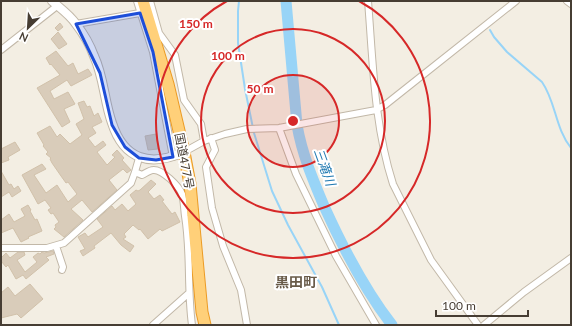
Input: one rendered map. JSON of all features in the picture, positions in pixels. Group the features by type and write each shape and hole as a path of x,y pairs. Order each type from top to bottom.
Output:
{"highway":[{"name":"国道477号","path":"143,1 168,84 184,152 190,184 202,312 205,325"}],"street":[{"path":"137,1 153,52 173,157"},
{"path":"150,1 159,33 176,55 184,100 201,124 204,141"},
{"path":"368,1 376,110 393,184 431,260 478,325"},
{"path":"1,50 54,3 76,24 95,56 112,125 125,147 139,158 156,160 173,157 211,138 247,129 280,127 376,110 385,105 516,1"},
{"path":"566,1 571,4"},
{"path":"76,24 140,13"},
{"path":"280,127 296,174 323,230 339,263 376,325"},
{"path":"211,138 215,150 206,167 212,208 223,246 241,290 247,325"},
{"path":"1,248 47,248 56,246 69,239 131,183 139,158"},
{"path":"135,172 142,175 152,169 157,170 171,179 182,195 189,250 188,301 192,325"},
{"path":"56,246 63,267 62,270"},
{"path":"484,325 524,292 571,258"},
{"path":"153,325 189,293"}],"highlighted area":[{"path":"140,13 153,52 173,157 156,160 139,158 125,147 112,125 100,73 76,24"}],"building":[{"path":"60,23 63,27 58,31 55,28"},
{"path":"58,32 67,44 59,49 51,39"},
{"path":"56,51 68,66 73,63 78,74 88,69 92,75 71,86 67,80 50,91 54,99 68,92 75,104 64,109 70,122 62,127 37,88 60,75 51,64 50,65 46,58"},
{"path":"84,101 87,107 90,106 94,116 98,113 102,122 92,127 96,133 88,138 95,147 103,141 106,145 97,152 107,165 115,157 112,155 117,150 124,158 122,160 131,170 127,173 123,169 109,180 117,190 92,212 82,200 71,209 83,220 64,237 54,229 56,227 55,225 59,222 53,213 51,214 48,210 51,208 45,200 38,204 22,175 42,164 46,169 34,175 46,193 57,185 68,202 77,194 68,182 66,183 52,163 51,158 46,154 48,152 43,146 44,145 37,133 50,126 57,137 60,134 70,144 82,135 76,124 84,119 78,103"},
{"path":"156,134 158,149 148,150 145,136"},
{"path":"15,142 20,150 8,157 9,160 1,163 1,149"},
{"path":"1,171 9,185 11,184 14,189 18,186 21,191 12,197 9,192 1,197"},
{"path":"151,180 156,184 148,192 154,199 160,195 164,200 162,201 172,214 175,212 180,222 162,231 160,229 148,239 140,229 139,230 133,225 124,234 126,237 123,239 134,246 130,252 121,245 111,233 94,246 95,248 83,256 80,251 85,249 78,237 85,233 88,237 103,227 97,219 112,206 115,210 122,204 128,211 136,204 130,195 136,190 140,190"},
{"path":"28,205 35,220 37,219 42,231 21,242 13,228 1,233 1,220 9,214 14,222 25,216 21,209"},
{"path":"53,251 54,254 46,257 49,260 26,279 23,275 16,279 8,265 6,267 1,261 1,258 6,253 10,258 18,252 24,252 25,255 17,260 25,272 37,262 33,257 38,253 40,254 42,252"},
{"path":"30,284 43,299 21,318 17,314 1,318 1,293 8,287 15,296"}],"waterway":[{"path":"239,1 238,43 254,133 272,191 288,225 322,287 339,325"},
{"name":"三滝川","path":"286,1 297,125 305,157 324,206 346,253 363,283 392,325"},
{"path":"490,30 507,52 542,82 547,90 558,124 571,148"}],"district":[{"name":"黒田町","path":"296,282"}]}
